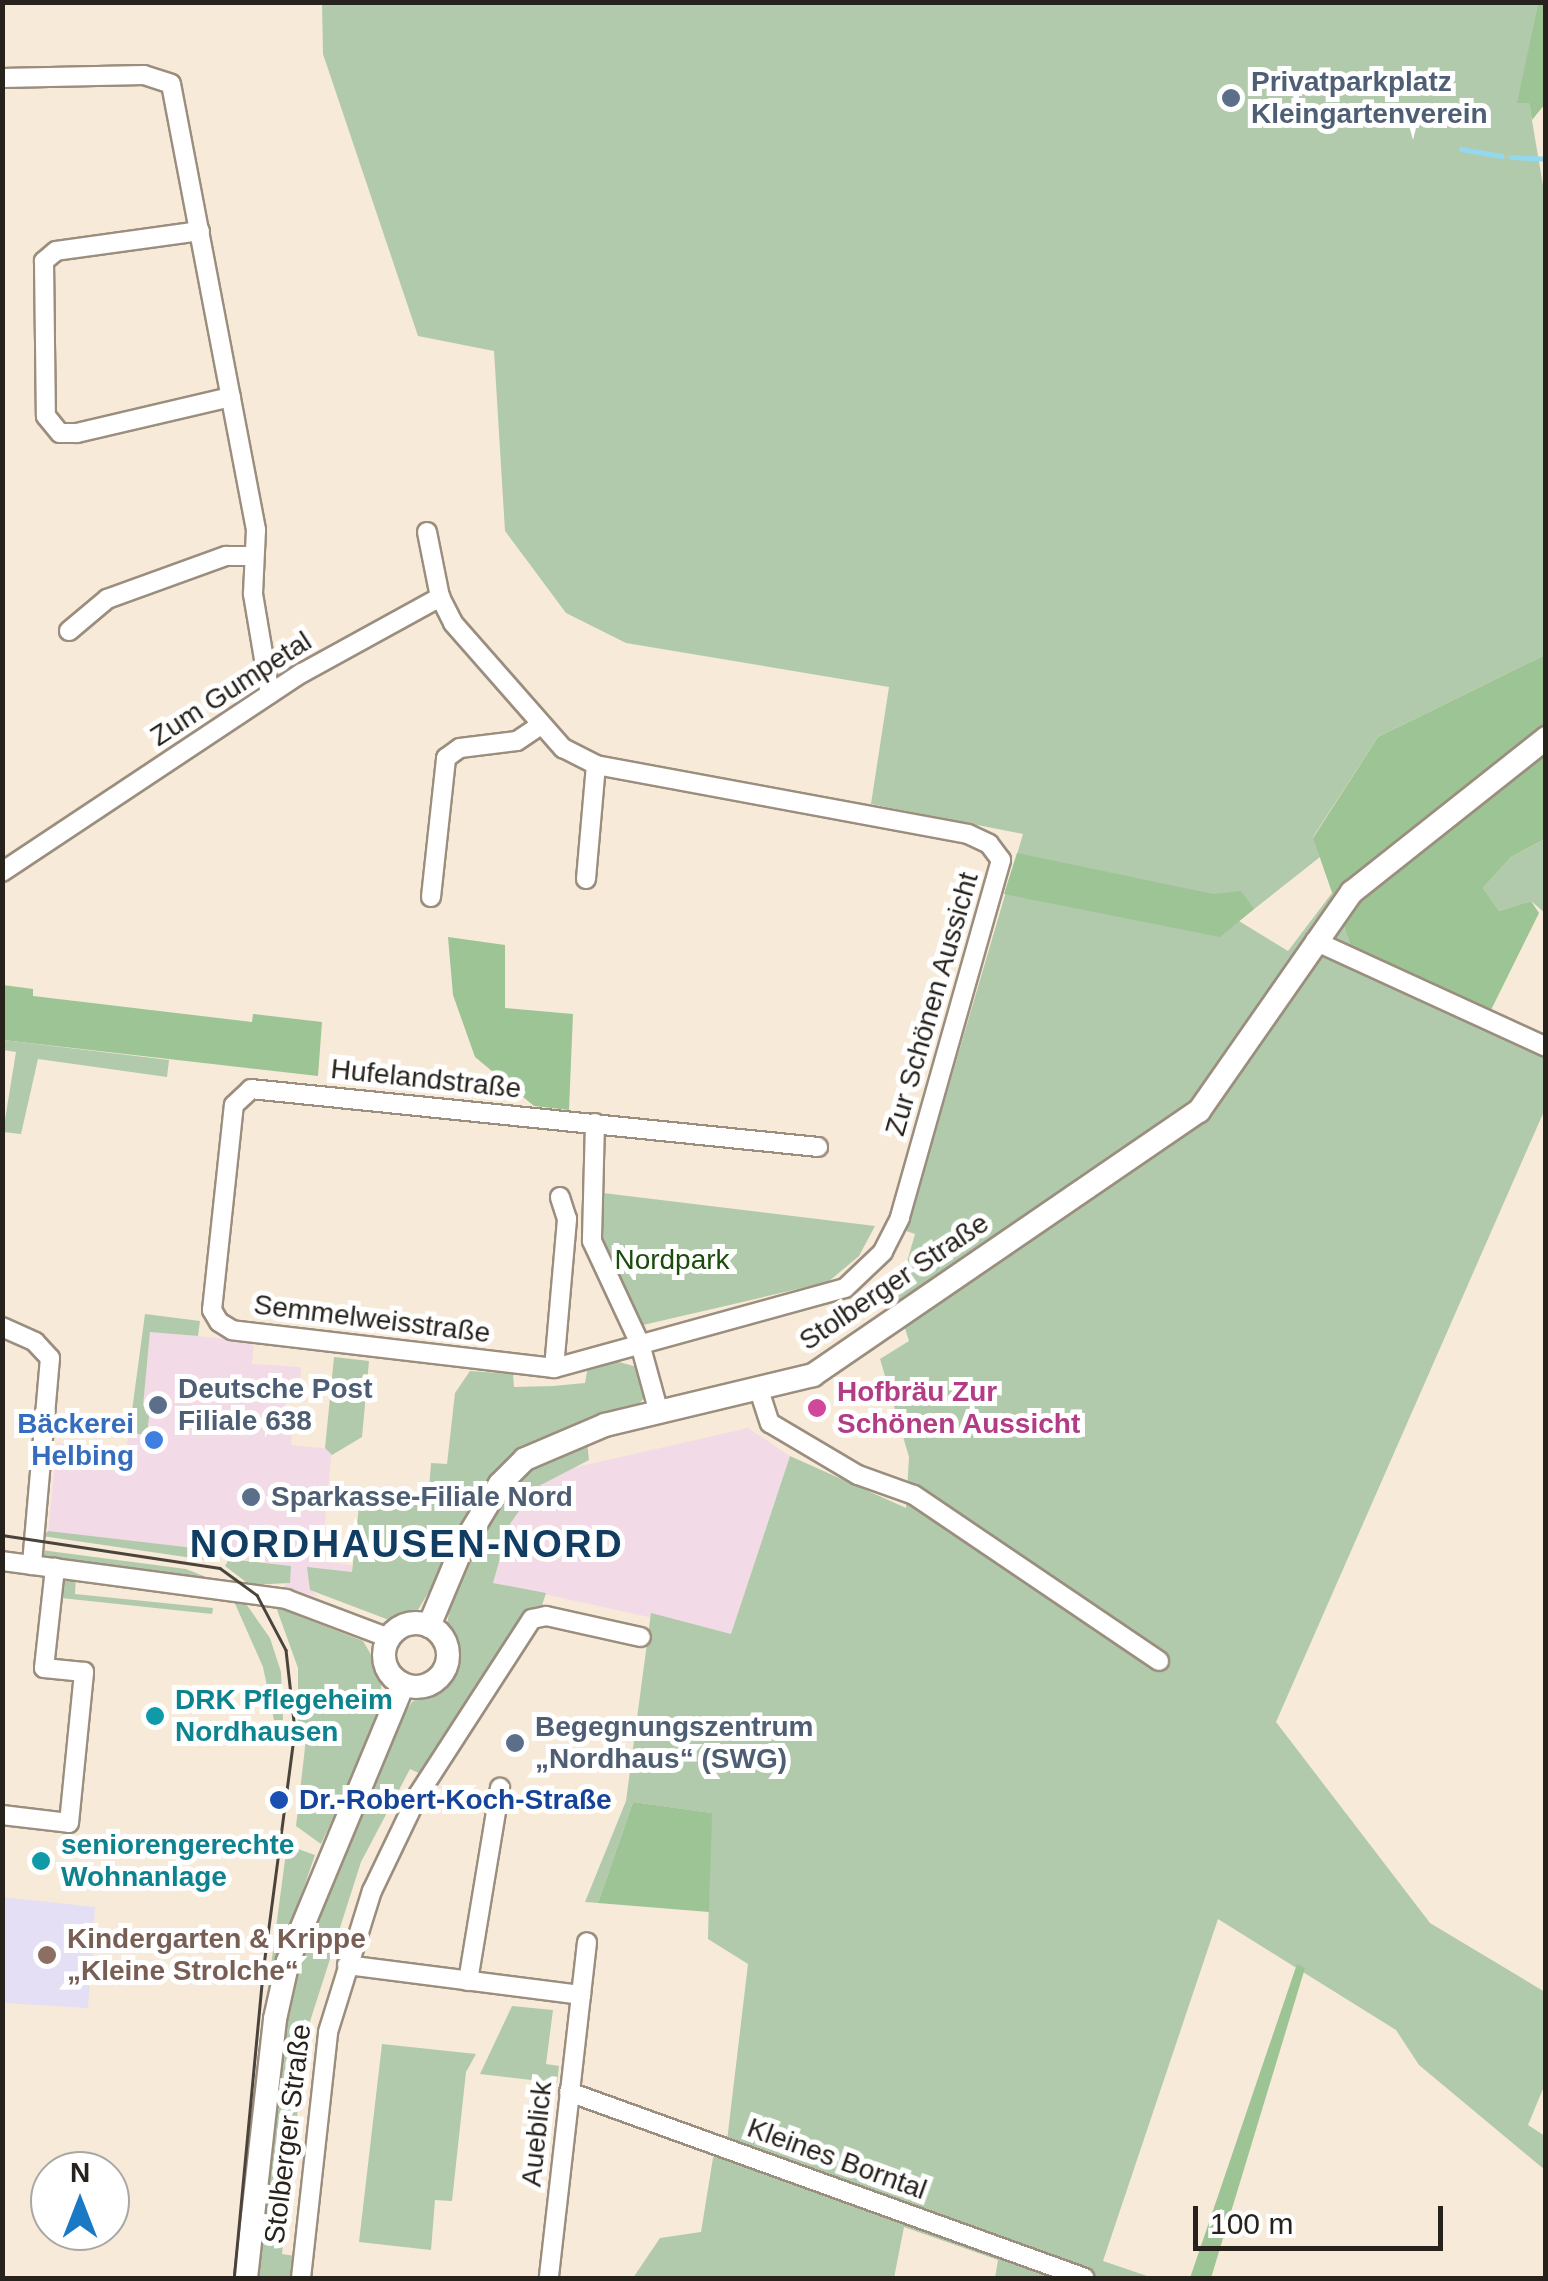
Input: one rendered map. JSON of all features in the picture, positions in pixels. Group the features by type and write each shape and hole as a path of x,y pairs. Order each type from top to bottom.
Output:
{"main road":[{"name":"Stolberger Straße","path":"429,1626 464,1545 500,1484 525,1459 562,1439 813,1374 862,1346 1200,1111 1352,892 1546,738"},
{"path":"402,1626 429,1626 448,1652 442,1673 425,1686 403,1684 387,1670 389,1638 402,1626"},
{"name":"Stolberger Straße","path":"246,2278 275,2019 288,1961 403,1684"}],"street":[{"path":"2,78 144,75 171,84 256,530 254,556 270,694"},
{"path":"200,230 56,252 44,261 46,416 60,433 77,432 231,397"},
{"path":"427,532 440,597"},
{"path":"69,630 107,599 226,556 254,556"},
{"name":"Zum Gumpetal","path":"2,872 270,694 440,597"},
{"name":"Zur Schönen Aussicht","path":"440,597 538,727 596,765 968,834 990,844 1001,860 900,1218 883,1252 827,1298 677,1329 640,1344"},
{"path":"431,897 446,758 460,748 517,740 538,727"},
{"path":"586,879 596,765"},
{"path":"1315,941 1546,1047"},
{"name":"Semmelweisstraße","path":"251,1089 234,1105 212,1310 219,1322 232,1330 554,1368 640,1344"},
{"name":"Hufelandstraße","path":"251,1089 818,1147"},
{"path":"595,1123 592,1241 640,1344 659,1414"},
{"path":"554,1368 567,1219 560,1197"},
{"path":"2,1328 34,1342 50,1358 32,1565"},
{"path":"759,1390 770,1423 858,1475 914,1495 1159,1661"},
{"path":"2,1560 296,1602 389,1638"},
{"path":"2,1815 69,1822 84,1672 44,1668 56,1568"},
{"name":"Stolberger Straße","path":"302,2278 328,2032 372,1891 418,1794 532,1619 546,1616 641,1637"},
{"path":"468,1982 500,1788"},
{"name":"Aueblick","path":"549,2278 586,1942"},
{"path":"346,1965 581,1995"},
{"name":"Kleines Borntal","path":"570,2092 1085,2278"}],"shaded area":[{"path":"150,1331 254,1342 252,1364 301,1367 300,1383 290,1383 282,1421 293,1423 291,1445 332,1449 321,1561 352,1565 352,1573 308,1568 310,1589 319,1597 285,1588 290,1566 48,1531 57,1443 126,1450 129,1433 147,1435 143,1406"},
{"path":"748,1428 790,1456 731,1635 493,1583 510,1524 535,1488 559,1471"},
{"name":"Kindergarten & Krippe „Kleine Strolche“","path":"2,1897 95,1907 88,2008 3,2003"}],"green space":[{"path":"322,3 1538,3 1518,102 1529,103 1545,197 1545,655 1378,737 1313,837 1320,857 1239,921 1288,951 1332,893 1351,947 1545,1038 1545,1109 1276,1722 1430,1923 1545,1992 1545,2084 1528,2125 1545,2136 1545,2170 1419,2065 1396,2030 1218,1919 1103,2261 1153,2278 995,2278 998,2260 904,2227 894,2278 633,2278 660,2238 701,2232 713,2158 727,2141 748,1964 708,1939 711,1813 633,1802 598,1903 585,1902 626,1801 651,1613 731,1634 790,1456 906,1508 909,1457 880,1359 909,1341 896,1300 915,1234 906,1231 1023,834 871,804 889,687 626,643 566,613 505,531 494,351 418,336 323,54"},
{"path":"1538,3 1545,3 1545,104 1532,120 1529,103 1517,103"},
{"path":"1545,655 1545,839 1511,857 1483,888 1499,911 1531,901 1539,913 1490,1012 1351,947 1313,838 1378,737"},
{"path":"1545,839 1545,913 1531,901 1499,911 1483,888 1511,857"},
{"path":"1017,853 1213,894 1241,891 1254,909 1220,937 1004,894"},
{"path":"448,937 505,945 505,1008 573,1014 569,1110 534,1106 475,1057 453,995"},
{"path":"3,985 33,989 33,996 252,1022 253,1014 322,1022 318,1076 3,1040"},
{"path":"3,1040 169,1060 167,1077 38,1059 21,1134 3,1132 16,1052 3,1050"},
{"name":"Nordpark","path":"603,1193 875,1226 859,1256 828,1282 643,1325 601,1247"},
{"path":"145,1314 200,1321 198,1336 150,1332 143,1406 150,1407 147,1435 129,1433"},
{"path":"334,1357 369,1361 362,1437 332,1455 325,1448"},
{"path":"615,1361 641,1368 644,1398 634,1410 538,1440 498,1476 415,1615 389,1620 310,1590 307,1567 352,1572 360,1496 428,1503 431,1463 447,1464 455,1393 470,1371 513,1374 514,1387 553,1386 585,1383 588,1366"},
{"path":"587,1441 589,1460 535,1488 510,1524 493,1583 546,1593 539,1615 423,1775 410,1769 361,1862 306,2034 282,2254 295,2256 293,2278 252,2278 290,1984 398,1722 412,1702 447,1678 455,1646 446,1631 451,1600 493,1510 530,1469"},
{"path":"48,1531 211,1550 217,1555 213,1561 42,1536"},
{"path":"41,1550 186,1569 211,1579 44,1557"},
{"path":"229,1559 291,1566 290,1583 250,1585 225,1566"},
{"path":"63,1576 76,1577 75,1594 213,1608 212,1614 61,1598"},
{"path":"233,1599 244,1601 270,1638 281,1672 283,1720 274,1720 263,1667"},
{"path":"276,1607 363,1641 383,1675 375,1728 321,1844 296,1826 307,1730 298,1728 298,1668"},
{"path":"633,1802 712,1813 709,1912 598,1903"},
{"path":"287,1845 315,1855 283,1948 257,2071"},
{"path":"1297,1964 1305,1968 1211,2278 1190,2278"},
{"path":"512,2006 553,2010 546,2064 559,2066 557,2083 480,2074"},
{"path":"382,2044 476,2054 466,2072 452,2201 435,2200 431,2250 359,2242"}],"waterway":[{"path":"1461,149 1501,156"},
{"path":"1511,157 1546,159"}],"tram line":[{"path":"2,1535 220,1568 257,1595 286,1650 295,1730 263,1974 234,2278"}],"place":[{"name":"Privatparkplatz Kleingartenverein","path":"1231,98"},
{"name":"Deutsche Post Filiale 638","path":"158,1405"},
{"name":"Hofbräu Zur Schönen Aussicht","path":"817,1408"},
{"name":"Bäckerei Helbing","path":"154,1440"},
{"name":"Sparkasse-Filiale Nord","path":"251,1497"},
{"name":"DRK Pflegeheim Nordhausen","path":"155,1716"},
{"name":"Begegnungszentrum „Nordhaus“ (SWG)","path":"515,1743"},
{"name":"Dr.-Robert-Koch-Straße","path":"279,1800"},
{"name":"seniorengerechte Wohnanlage","path":"41,1861"},
{"name":"Kindergarten & Krippe „Kleine Strolche“","path":"47,1955"}],"district":[{"name":"NORDHAUSEN-NORD","path":"407,1545"}]}
